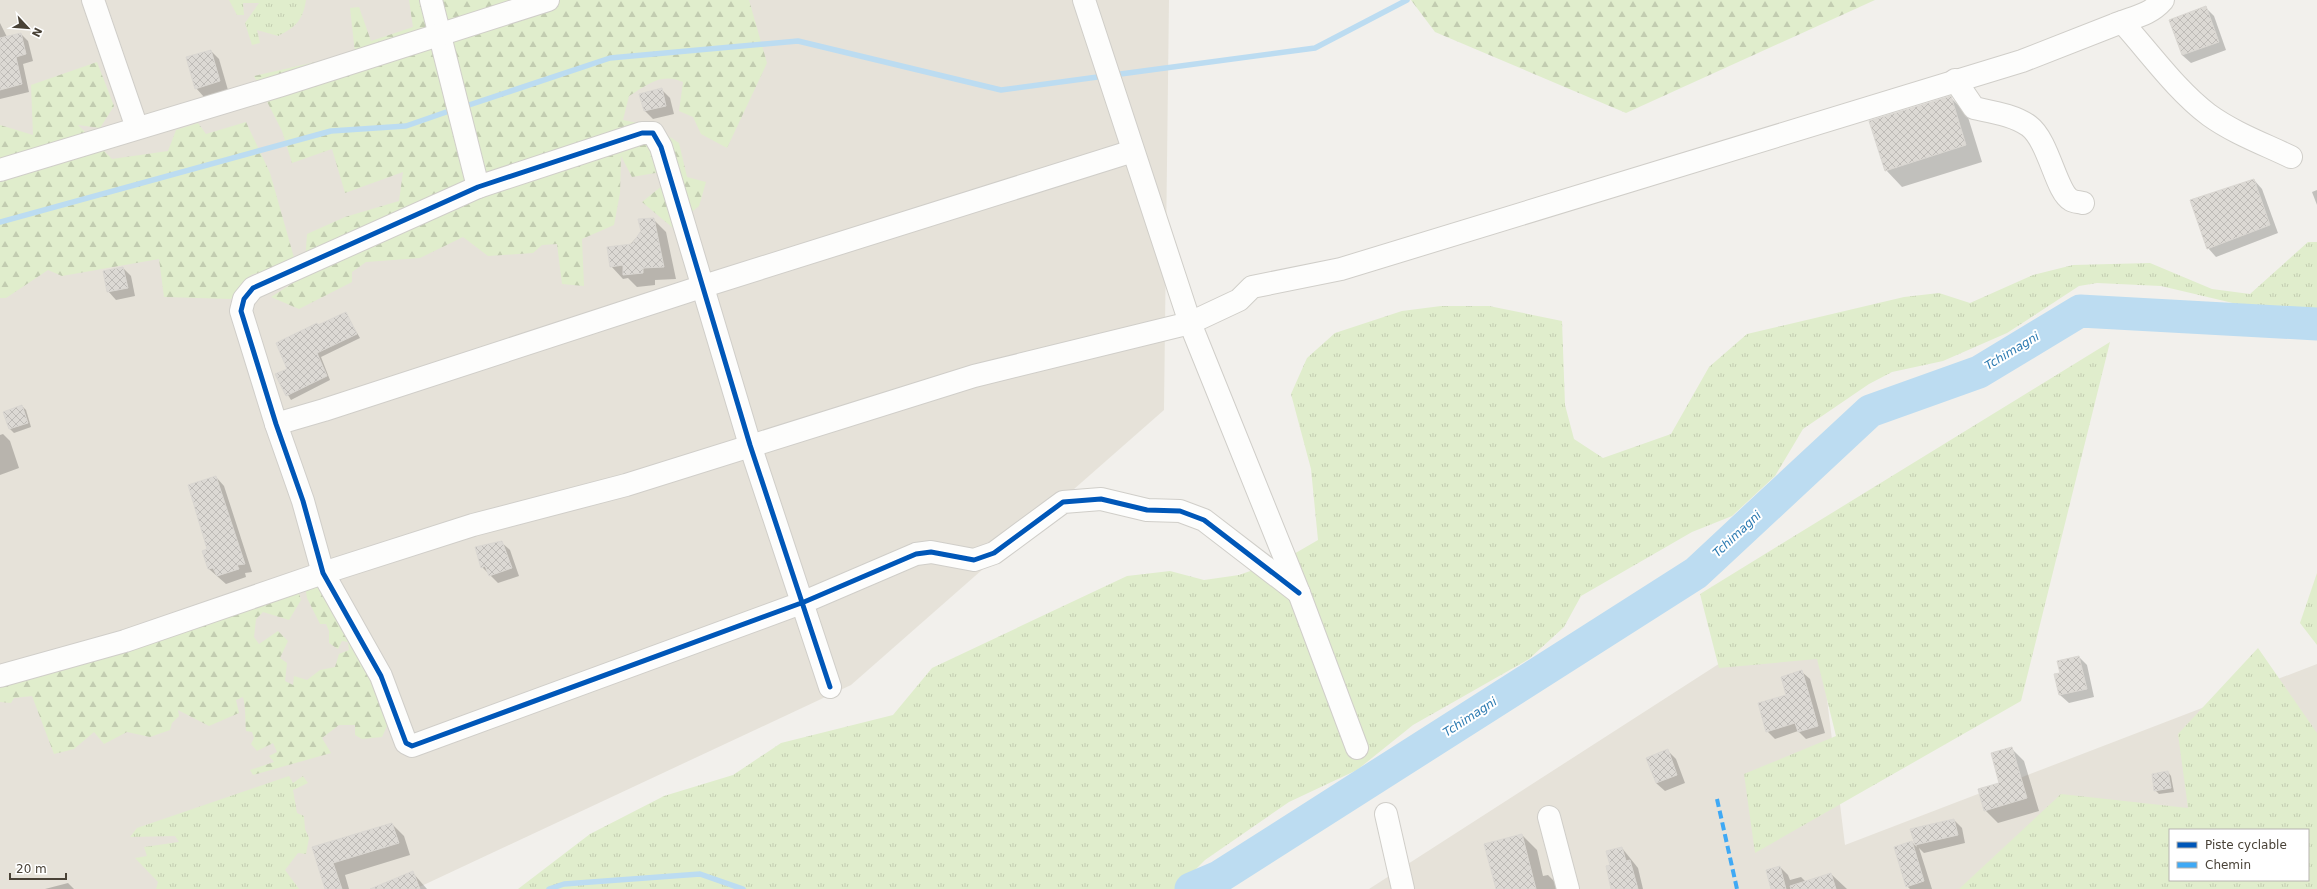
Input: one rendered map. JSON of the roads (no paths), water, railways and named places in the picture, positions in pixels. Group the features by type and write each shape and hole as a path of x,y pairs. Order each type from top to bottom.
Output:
{"street":[{"path":"93,0 137,128"},
{"path":"431,0 478,187"},
{"path":"0,170 282,85 548,0"},
{"path":"1084,0 1190,323 1299,593 1357,748"},
{"path":"0,676 125,641 323,573 473,525 626,485 974,376 1190,323 1239,300 1252,286 1340,269 1955,80 2022,61 2122,22 2144,16 2154,10 2163,0"},
{"path":"2122,22 2185,92 2209,115 2229,128 2291,157"},
{"path":"1955,80 1974,108 2017,119 2031,127 2046,149 2065,193 2072,200 2084,203"},
{"path":"830,687 804,602 750,445 704,286 661,147 653,133 642,133 478,187 253,288 244,299 241,311 276,424 303,501 323,573 381,676 406,744 412,746 804,602 916,554 931,552 974,560 994,553 1063,502 1087,498 1101,499 1147,510 1180,510 1204,520 1299,593"},
{"path":"276,424 324,410 704,286 1133,152"},
{"path":"1386,814 1404,889"},
{"path":"1549,818 1568,889"}],"waterway":[{"path":"1113,75 1315,48 1407,0"},
{"path":"463,107 610,58 798,41 1001,90 1105,76"},
{"path":"0,222 331,131 406,126 455,109"},
{"name":"Tchimagni","path":"1191,889 1219,877 1696,573 1870,411 1979,372 2080,311 2317,324"},
{"path":"549,889 564,884 700,874 743,889"}]}
